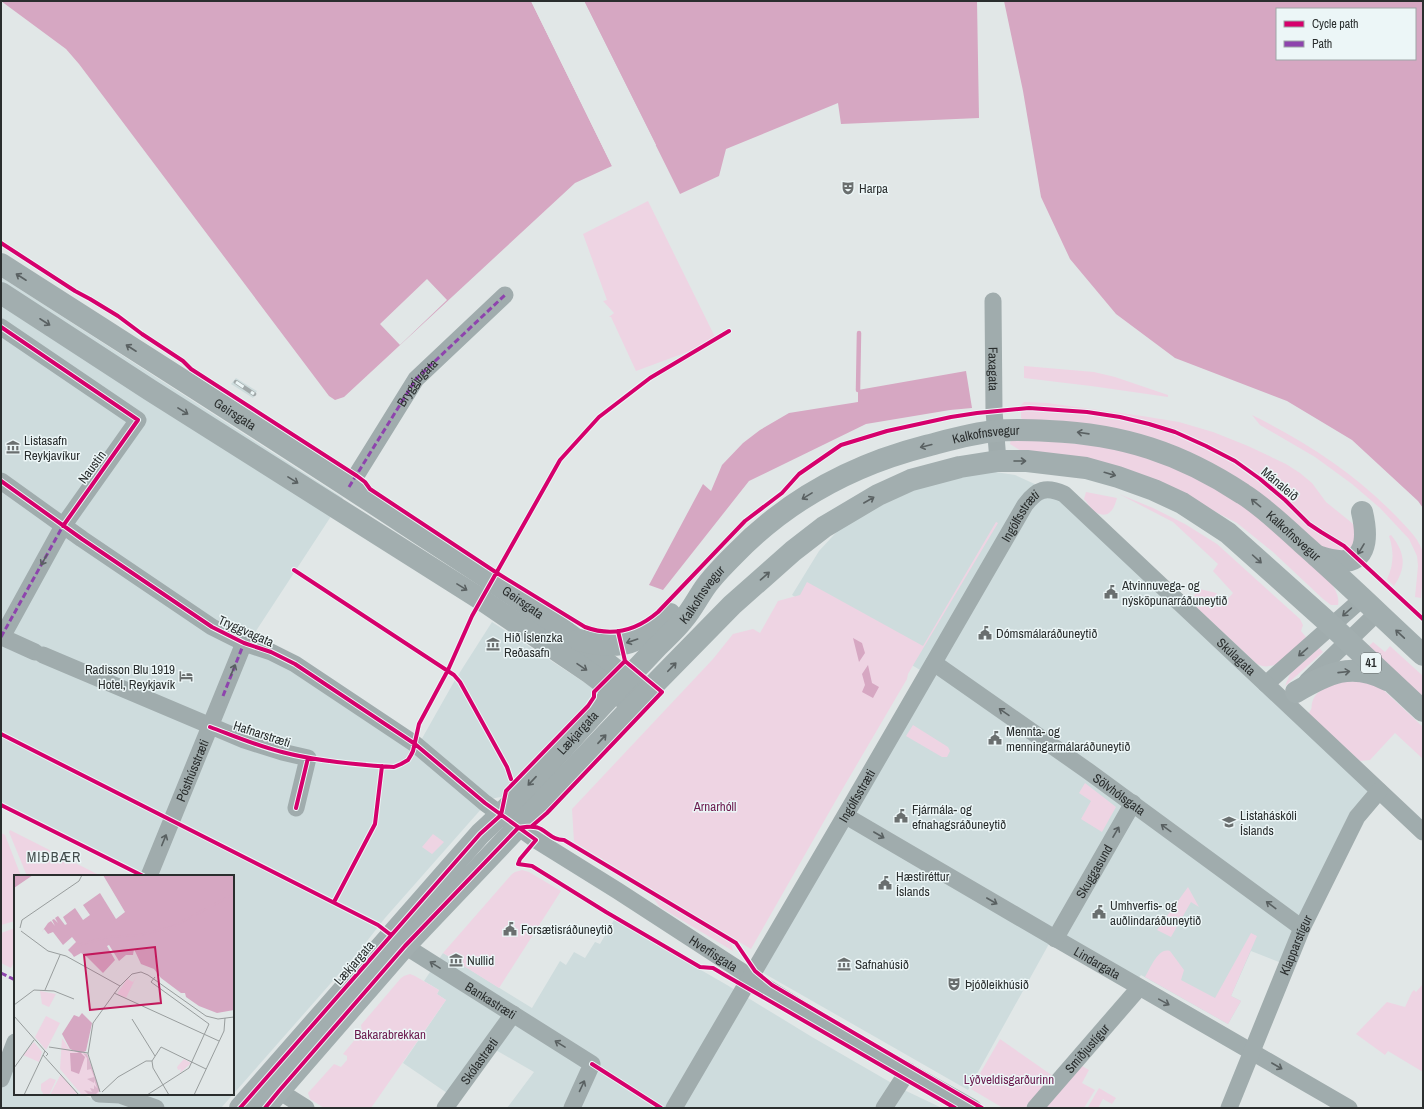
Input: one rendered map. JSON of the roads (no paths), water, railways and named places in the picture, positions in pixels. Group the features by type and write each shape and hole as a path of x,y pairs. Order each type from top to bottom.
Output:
{"main road":[{"name":"Geirsgata","path":"1,264 349,487 578,640 621,685 639,701"},
{"name":"Geirsgata","path":"1,293 150,390 482,600 590,673 621,685"},
{"name":"Kalkofnsvegur","path":"621,685 683,620 707,584 734,555 760,531 793,505 839,477 872,463 904,452 955,438 995,431 1024,430 1079,432 1121,440 1159,451 1191,464 1246,495 1317,556 1423,655"},
{"name":"Kalkofnsvegur","path":"639,701 732,605 793,551 824,527 878,494 911,480 960,466 998,461 1027,461 1086,468 1118,477 1154,490 1182,504 1228,533 1348,641"},
{"path":"336,507 354,505 445,564 467,565"},
{"path":"1317,556 1332,561 1345,561 1356,557 1364,545 1366,536 1362,512"},
{"name":"Geirsgata","path":"578,640 608,646 621,645 636,640 651,632 672,611 707,584"},
{"name":"41","path":"1348,641 1423,711"},
{"path":"1291,697 1314,682 1334,673 1345,671 1367,673 1381,677 1395,685"},
{"name":"Lækjargata","path":"265,1108 398,941 480,834 501,815 621,685"},
{"name":"Lækjargata","path":"240,1108 398,941 518,828 639,701"}],"street":[{"name":"Bryggjugata","path":"349,487 416,379 505,295"},
{"name":"Faxagata","path":"993,302 995,431 998,461"},
{"name":"Naustin","path":"1,327 138,420 63,526 2,637"},
{"name":"Tryggvagata","path":"1,481 63,526 212,627 244,643 271,652 295,664 415,744 501,815"},
{"name":"Ingólfsstræti","path":"674,1108 846,816 1025,505 1031,496 1038,491 1045,489"},
{"name":"Skúlagata","path":"1045,489 1055,490 1064,494 1266,684 1291,697 1359,771 1423,832"},
{"path":"1266,684 1332,626 1370,605"},
{"path":"1291,697 1348,641 1370,605"},
{"name":"Hafnarstræti","path":"2,637 210,727 274,750 308,758 296,808"},
{"name":"Pósthússtræti","path":"150,875 244,643"},
{"name":"Sölvhólsgata","path":"934,663 1132,803 1302,928"},
{"name":"Klapparstígur","path":"1229,1108 1302,928 1357,817 1379,791"},
{"name":"Skuggasund","path":"1055,939 1132,803"},
{"name":"Hverfisgata","path":"501,815 518,828 751,978 854,1040 973,1108"},
{"name":"Lindargata","path":"846,816 1139,988 1349,1108"},
{"name":"Bankastræti","path":"398,941 592,1064 572,1108"},
{"name":"Smiðjustígur","path":"1034,1108 1139,988"},
{"name":"Skólastræti","path":"445,1108 513,1014"},
{"path":"1,1079 11,1064 14,1048"},
{"path":"884,1108 908,1071"},
{"path":"279,1091 306,1108"},
{"path":"120,1095 156,1108"}],"waterway":[{"path":"858,390 859,333"}],"railway":[{"path":"236,382 254,394"}],"place":[{"name":"Harpa","path":"848,188"},
{"name":"Listasafn Reykjavíkur","path":"13,447"},
{"name":"Atvinnuvega- og nýsköpunarráðuneytið","path":"1111,592"},
{"name":"Dómsmálaráðuneytið","path":"985,633"},
{"name":"Hið Íslenzka Reðasafn","path":"493,644"},
{"name":"Radisson Blu 1919 Hotel, Reykjavík","path":"186,676"},
{"name":"Mennta- og menningarmálaráðuneytið","path":"995,738"},
{"name":"Fjármála- og efnahagsráðuneytið","path":"901,816"},
{"name":"Listaháskóli Íslands","path":"1229,822"},
{"name":"Hæstiréttur Íslands","path":"885,883"},
{"name":"Umhverfis- og auðlindaráðuneytið","path":"1099,912"},
{"name":"Forsætisráðuneytið","path":"510,929"},
{"name":"Nullid","path":"456,960"},
{"name":"Safnahúsið","path":"844,964"},
{"name":"Þjóðleikhúsið","path":"954,984"}],"district":[{"name":"MIÐBÆR","path":"54,857"}],"park label":[{"name":"Arnarhóll","path":"715,806"},
{"name":"Bakarabrekkan","path":"390,1034"},
{"name":"Lýðveldisgarðurinn","path":"1009,1079"}]}
